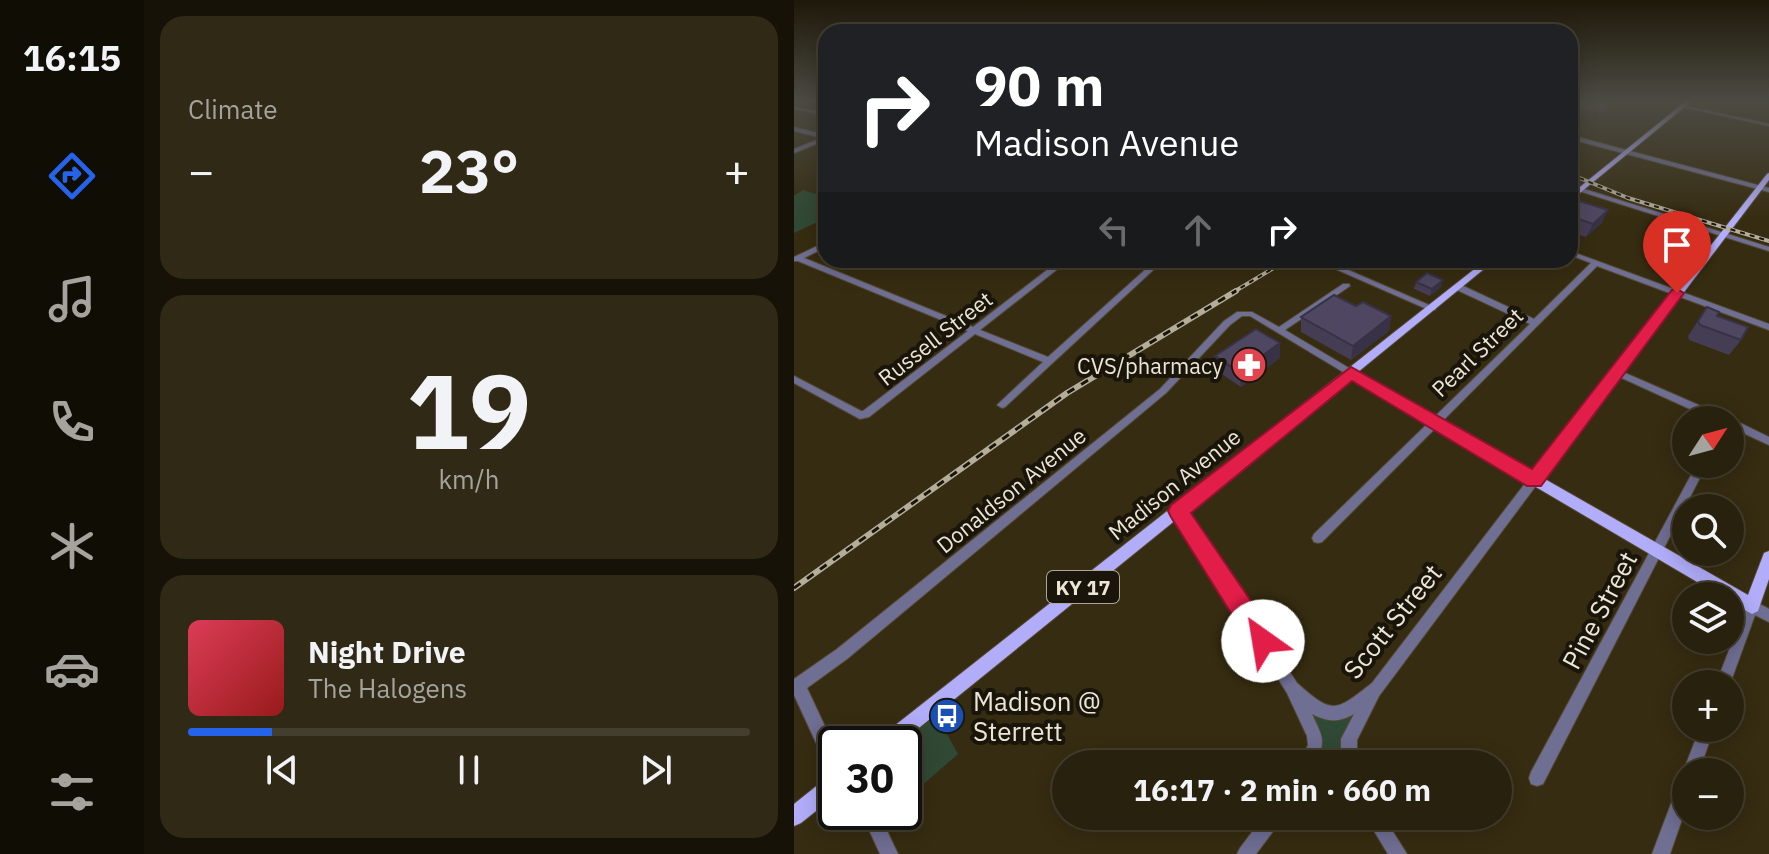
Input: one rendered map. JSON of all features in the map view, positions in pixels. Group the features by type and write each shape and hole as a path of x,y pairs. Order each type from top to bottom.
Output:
{"main road":[{"path":"1578,193 1640,141"},
{"path":"1534,480 1769,175"},
{"name":"Madison Avenue","path":"908,726 1482,268"},
{"path":"1351,373 1752,606 1769,558"},
{"path":"794,816 818,797"}],"street":[{"path":"794,151 817,141"},
{"path":"1584,141 1769,190"},
{"path":"1578,187 1769,249"},
{"path":"796,259 818,248"},
{"path":"1578,256 1769,327"},
{"path":"796,259 818,268"},
{"name":"Pearl Street","path":"1318,538 1596,263"},
{"path":"818,268 1049,361"},
{"name":"Russell Street","path":"794,379 860,415 866,414 1054,268"},
{"path":"1002,405 1151,268"},
{"path":"1338,268 1432,308"},
{"path":"1346,286 1280,330 1351,373"},
{"path":"1458,287 1535,323"},
{"name":"Donaldson Avenue","path":"796,687 842,654 1153,399 1234,317 1245,313 1280,330"},
{"path":"1616,372 1692,406"},
{"path":"1744,429 1769,441"},
{"name":"Pine Street","path":"1537,778 1695,478"},
{"name":"Scott Street","path":"1292,688 1318,711 1334,716 1347,712 1377,688 1534,480"},
{"path":"1179,511 1292,688 1314,735 1314,750"},
{"path":"1728,670 1752,606 1769,616"},
{"path":"796,687 818,731"},
{"path":"1349,750 1349,739 1377,688"},
{"path":"1661,854 1672,824"},
{"path":"878,830 889,854"},
{"path":"1246,854 1264,830"},
{"path":"1382,830 1398,854"}],"green space":[{"path":"803,190 818,195 818,222 794,233 794,196"},
{"path":"1377,688 1357,721 1352,750 1314,750 1316,745 1307,716 1318,711 1334,716"},
{"path":"932,707 958,754 922,785 922,726 908,726"}],"building":[{"path":"1578,201 1608,210 1593,224 1578,219"},
{"path":"1427,273 1443,280 1432,289 1416,282"},
{"path":"1334,295 1356,306 1363,302 1391,316 1353,346 1301,317"},
{"path":"1707,307 1719,312 1717,316 1748,327 1741,340 1700,325 1698,321"},
{"path":"1256,329 1280,343 1239,372 1215,356"}],"railway":[{"path":"1578,177 1628,198 1769,241"},
{"path":"1232,293 1274,268"},
{"path":"794,588 1067,393 1236,291"}],"place":[{"name":"CVS/pharmacy","path":"1249,365"},
{"name":"Madison @ Sterrett","path":"947,716"}],"route":[{"path":"1263,641 1179,511 1351,373 1534,480 1677,293"}]}
